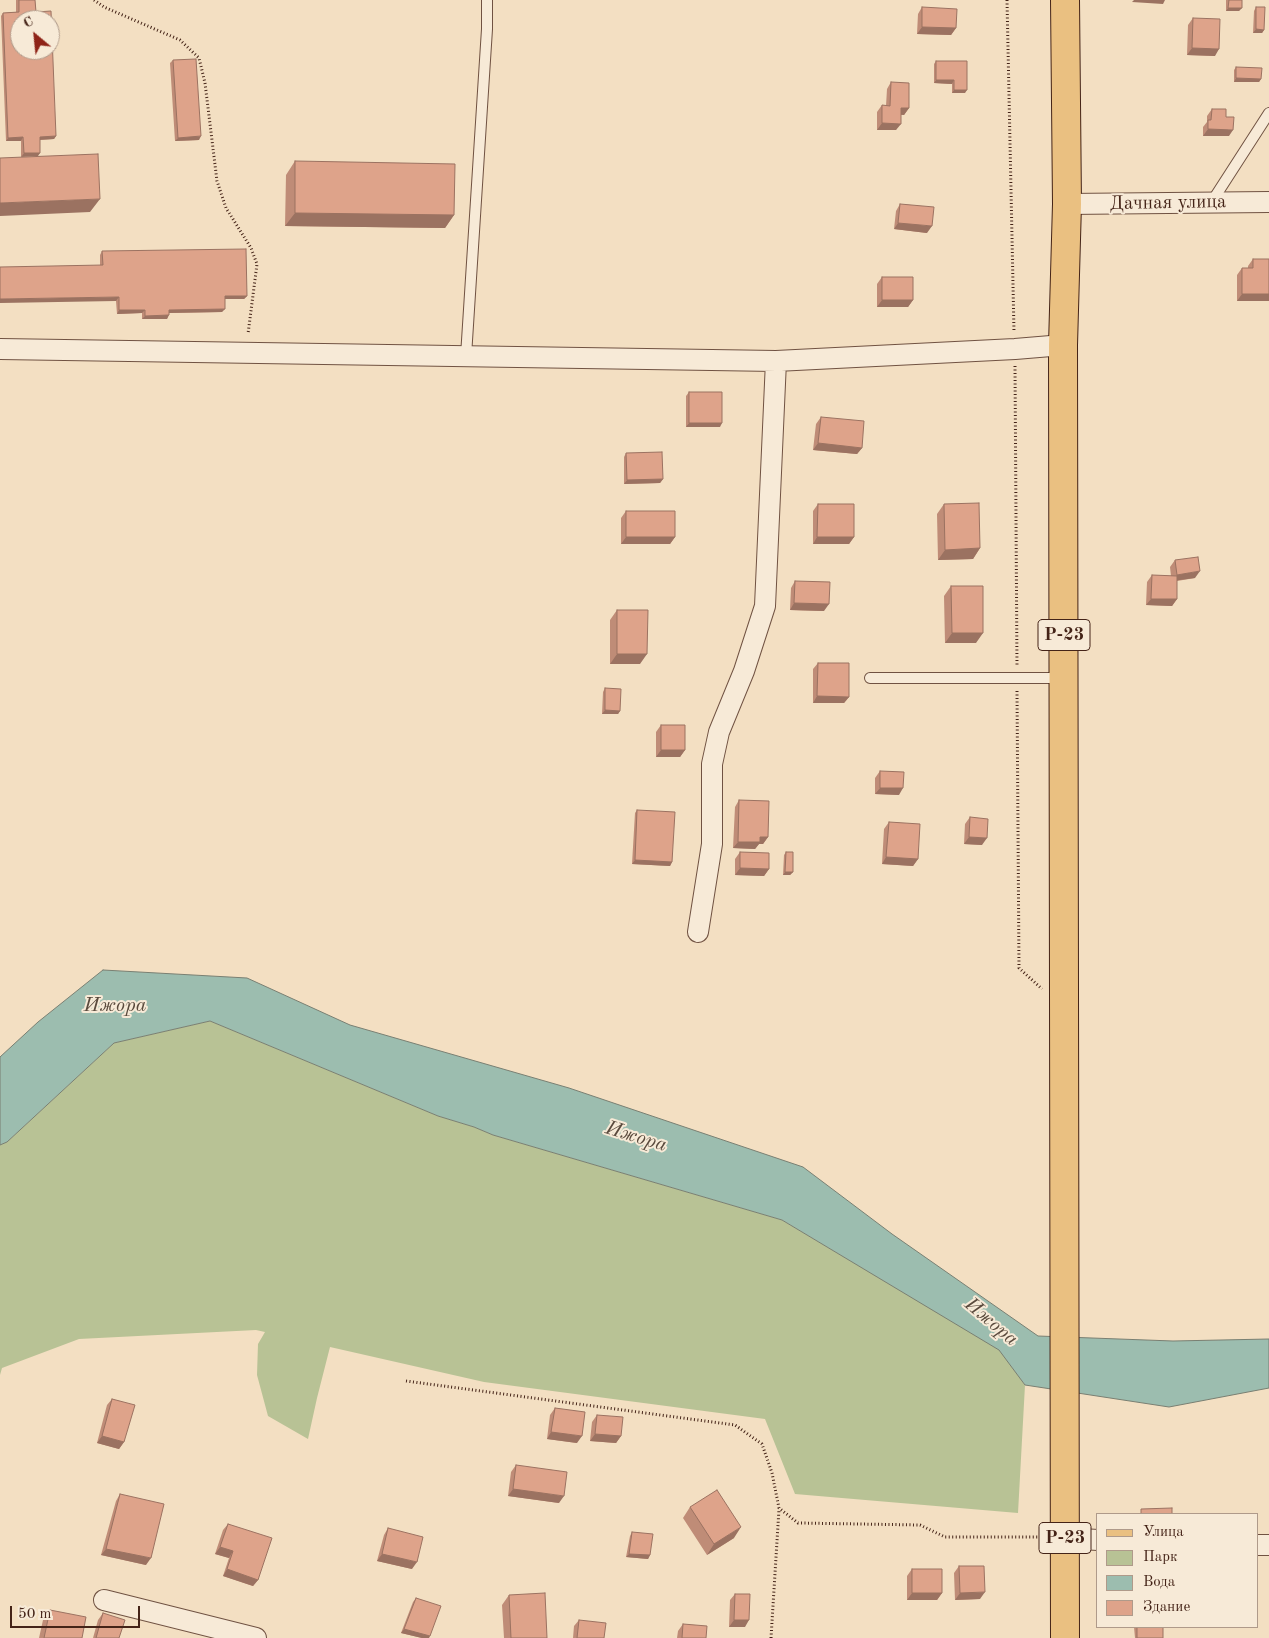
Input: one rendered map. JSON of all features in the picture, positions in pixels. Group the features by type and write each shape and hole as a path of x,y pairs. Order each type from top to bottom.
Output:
{"main road":[{"name":"Р-23","path":"1065,0 1067,204 1063,345 1065,1638"}],"street":[{"name":"Дачная улица","path":"1067,204 1269,202"},
{"path":"0,349 776,361 1063,345"},
{"path":"698,932 712,844 712,764 719,732 744,671 765,606 776,361"},
{"path":"1065,1538 1096,1540"},
{"path":"104,1600 256,1638"}],"lane":[{"path":"466,356 487,29 487,0"},
{"path":"1211,202 1269,113"},
{"path":"870,678 1064,678"}],"path":[{"path":"94,0 104,7 180,40 199,58 205,83 217,180 226,208 251,248 257,264 246,353"},
{"path":"1007,0 1015,349"},
{"path":"406,1381 735,1425 762,1444 772,1472 779,1508 771,1638"},
{"path":"779,1508 798,1523 920,1525 945,1537 1065,1538"}],"green space":[{"path":"210,1021 438,1116 493,1135 782,1220 1000,1350 1025,1385 1018,1513 795,1494 765,1419 484,1382 330,1347 308,1439 268,1416 257,1375 258,1344 265,1332 256,1330 79,1339 2,1368 0,1375 0,1145 7,1142 114,1043"}],"water":[{"name":"Ижора","path":"103,970 247,978 350,1025 569,1088 803,1167 892,1234 1038,1336 1173,1341 1269,1339 1269,1388 1169,1407 1025,1385 999,1350 782,1220 493,1135 438,1116 210,1021 114,1043 7,1142 0,1145 0,1057 38,1022"}],"building":[{"path":"19,0 35,0 36,10 19,10"},
{"path":"1229,0 1242,0 1242,8 1228,8"},
{"path":"922,7 957,9 956,28 922,27"},
{"path":"1256,7 1265,7 1264,30 1256,29"},
{"path":"3,13 10,13 10,60 53,60 56,136 40,137 40,153 24,153 23,137 8,138"},
{"path":"1193,18 1220,19 1219,49 1192,48"},
{"path":"196,59 201,136 178,138 173,60"},
{"path":"936,61 967,61 967,90 954,90 954,80 936,80"},
{"path":"1236,67 1262,68 1261,79 1236,78"},
{"path":"891,82 909,83 909,108 901,108 901,124 882,123 882,105 890,106"},
{"path":"1212,109 1226,109 1226,117 1234,117 1233,130 1208,129 1208,120 1211,120"},
{"path":"98,154 100,199 0,203 0,158"},
{"path":"295,161 455,164 454,215 295,213"},
{"path":"900,204 934,207 932,226 898,223"},
{"path":"246,249 247,296 225,296 225,309 169,310 169,315 145,316 145,310 119,310 119,297 0,299 0,267 103,265 102,251"},
{"path":"1253,259 1269,259 1269,294 1242,294 1242,268 1253,268"},
{"path":"882,277 913,277 913,300 882,300"},
{"path":"689,392 722,392 722,423 689,423"},
{"path":"821,417 864,421 862,448 818,443"},
{"path":"662,452 663,479 627,480 626,453"},
{"path":"979,503 980,548 945,550 944,504"},
{"path":"818,504 854,504 854,537 817,537"},
{"path":"626,511 675,511 675,537 626,537"},
{"path":"1198,557 1200,571 1177,575 1175,560"},
{"path":"1152,575 1177,576 1177,599 1151,599"},
{"path":"795,581 830,582 829,604 794,603"},
{"path":"951,586 983,586 983,633 952,633"},
{"path":"617,610 648,610 647,654 617,654"},
{"path":"818,663 849,663 849,697 817,696"},
{"path":"605,688 621,689 620,711 605,710"},
{"path":"661,725 685,725 685,750 661,750"},
{"path":"880,771 904,772 903,788 880,788"},
{"path":"739,800 769,801 768,837 760,837 760,842 738,842"},
{"path":"637,810 675,812 672,862 635,860"},
{"path":"970,817 988,819 987,838 969,837"},
{"path":"889,822 920,824 918,859 886,857"},
{"path":"740,852 769,853 769,869 740,868"},
{"path":"786,852 793,852 793,872 785,872"},
{"path":"112,1399 135,1405 124,1442 102,1436"},
{"path":"555,1408 585,1412 582,1436 551,1432"},
{"path":"597,1415 623,1417 621,1436 595,1434"},
{"path":"516,1465 567,1472 564,1496 513,1489"},
{"path":"717,1490 741,1527 714,1544 690,1507"},
{"path":"120,1494 164,1504 151,1558 106,1549"},
{"path":"1172,1508 1172,1513 1141,1513 1141,1509"},
{"path":"228,1524 272,1538 258,1580 227,1569 233,1551 220,1547"},
{"path":"388,1528 423,1537 417,1562 382,1554"},
{"path":"632,1532 653,1534 650,1555 629,1554"},
{"path":"959,1566 984,1566 985,1592 960,1593"},
{"path":"912,1569 942,1569 942,1593 912,1593"},
{"path":"545,1593 547,1638 511,1638 509,1595"},
{"path":"735,1594 750,1594 749,1620 734,1620"},
{"path":"416,1598 441,1606 430,1636 404,1629"},
{"path":"50,1610 86,1617 82,1638 44,1638"},
{"path":"103,1613 125,1620 119,1638 96,1638"},
{"path":"579,1620 606,1623 604,1638 577,1638"},
{"path":"683,1624 707,1626 706,1638 682,1638"},
{"path":"1137,1628 1163,1628 1163,1638 1137,1638"}]}
